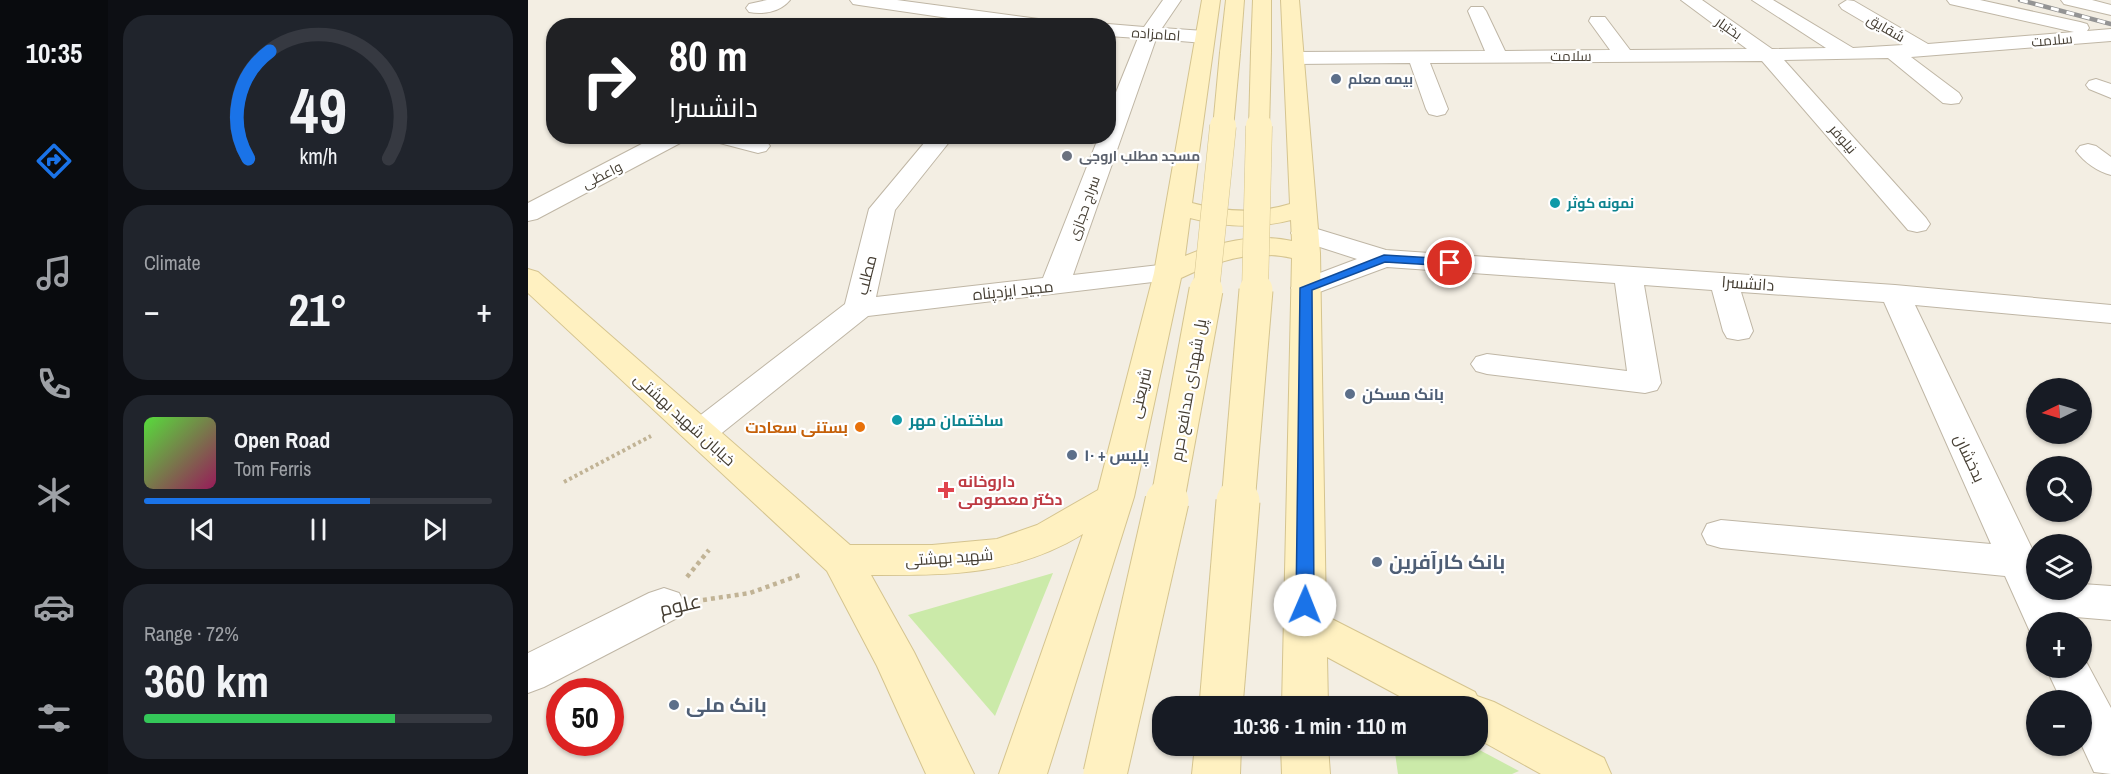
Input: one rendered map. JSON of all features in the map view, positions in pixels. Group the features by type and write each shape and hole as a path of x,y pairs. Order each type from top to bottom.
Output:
{"main road":[{"name":"شریعتی","path":"1023,774 1115,497 1168,273 1178,207 1231,47 1211,0"},
{"name":"پل شهدای مدافع حرم","path":"1105,774 1173,475 1208,280 1234,0"},
{"name":"پل شهدای مدافع حرم","path":"1222,696 1256,285 1231,47 1262,0"},
{"path":"1290,0 1306,288 1305,696"},
{"path":"1178,207 1207,216 1246,220 1265,219 1304,232"},
{"path":"1168,273 1215,253 1233,248 1274,246 1304,232"},
{"name":"خیابان شهید بهشتی","path":"528,278 841,560 866,601 912,690 950,774"},
{"name":"شهید بهشتی","path":"841,560 932,560 999,554 1051,535 1115,497"},
{"path":"1305,625 1440,696"},
{"path":"1488,721 1587,774"},
{"path":"1216,774 1217,756"},
{"path":"1305,756 1306,774"}],"street":[{"path":"755,8 763,9 780,0"},
{"path":"859,0 987,18"},
{"name":"سراج حجازی","path":"1116,122 1149,33 1172,0"},
{"name":"بختیار","path":"1690,0 1768,55"},
{"path":"1761,0 1849,54"},
{"path":"1956,0 2111,35"},
{"path":"2070,0 2111,10"},
{"name":"شقایق","path":"1848,5 1925,50"},
{"path":"905,18 923,9"},
{"path":"1477,11 1498,57"},
{"path":"1598,21 1625,56"},
{"path":"1982,28 2012,43"},
{"name":"امامزاده","path":"1116,31 1149,33 1231,47"},
{"name":"سلامت","path":"1294,58 1849,54 2111,35"},
{"path":"1893,52 1951,98"},
{"name":"نیلوفر","path":"1768,55 1917,224"},
{"path":"1419,57 1437,109"},
{"name":"واعظی","path":"528,213 661,144"},
{"path":"750,144 758,146"},
{"name":"مطلب","path":"693,425 859,308 882,209 936,144"},
{"name":"سراج حجازی","path":"1055,286 1108,144"},
{"path":"2099,150 2111,168"},
{"name":"دانشسرا","path":"1304,232 1384,258 1895,294 2111,314"},
{"name":"دانشسرا","path":"1306,288 1384,258"},
{"name":"مجید ایزدپناه","path":"859,308 1168,273"},
{"path":"1487,364 1645,383 1628,274"},
{"path":"1724,282 1738,331"},
{"name":"بدخشان","path":"1895,294 2026,579"},
{"path":"1721,534 2026,593"},
{"path":"2085,600 2111,603"},
{"name":"علوم","path":"528,674 664,605"},
{"path":"2073,678 2111,757"}],"path":[{"path":"564,482 693,425"},
{"name":"علوم","path":"664,605 750,593 841,560"}],"green space":[{"path":"1053,573 995,716 908,615"},
{"path":"1488,755 1519,771 1512,774 1398,774 1395,756"}],"railway":[{"path":"2020,0 2111,24"}],"place":[{"name":"بیمه معلم","path":"1336,79"},
{"name":"مسجد مطلب اروجی","path":"1067,156"},
{"name":"نمونه کوثر","path":"1555,203"},
{"name":"بانک مسکن","path":"1350,394"},
{"name":"ساختمان مهر","path":"897,420"},
{"name":"بستنی سعادت","path":"860,427"},
{"name":"پلیس + ۱۰","path":"1072,455"},
{"name":"داروخانه دکتر معصومی","path":"946,490"},
{"name":"بانک کارآفرین","path":"1377,562"},
{"name":"بانک ملی","path":"674,705"}],"route":[{"path":"1305,605 1306,288 1384,258 1450,263"}]}
